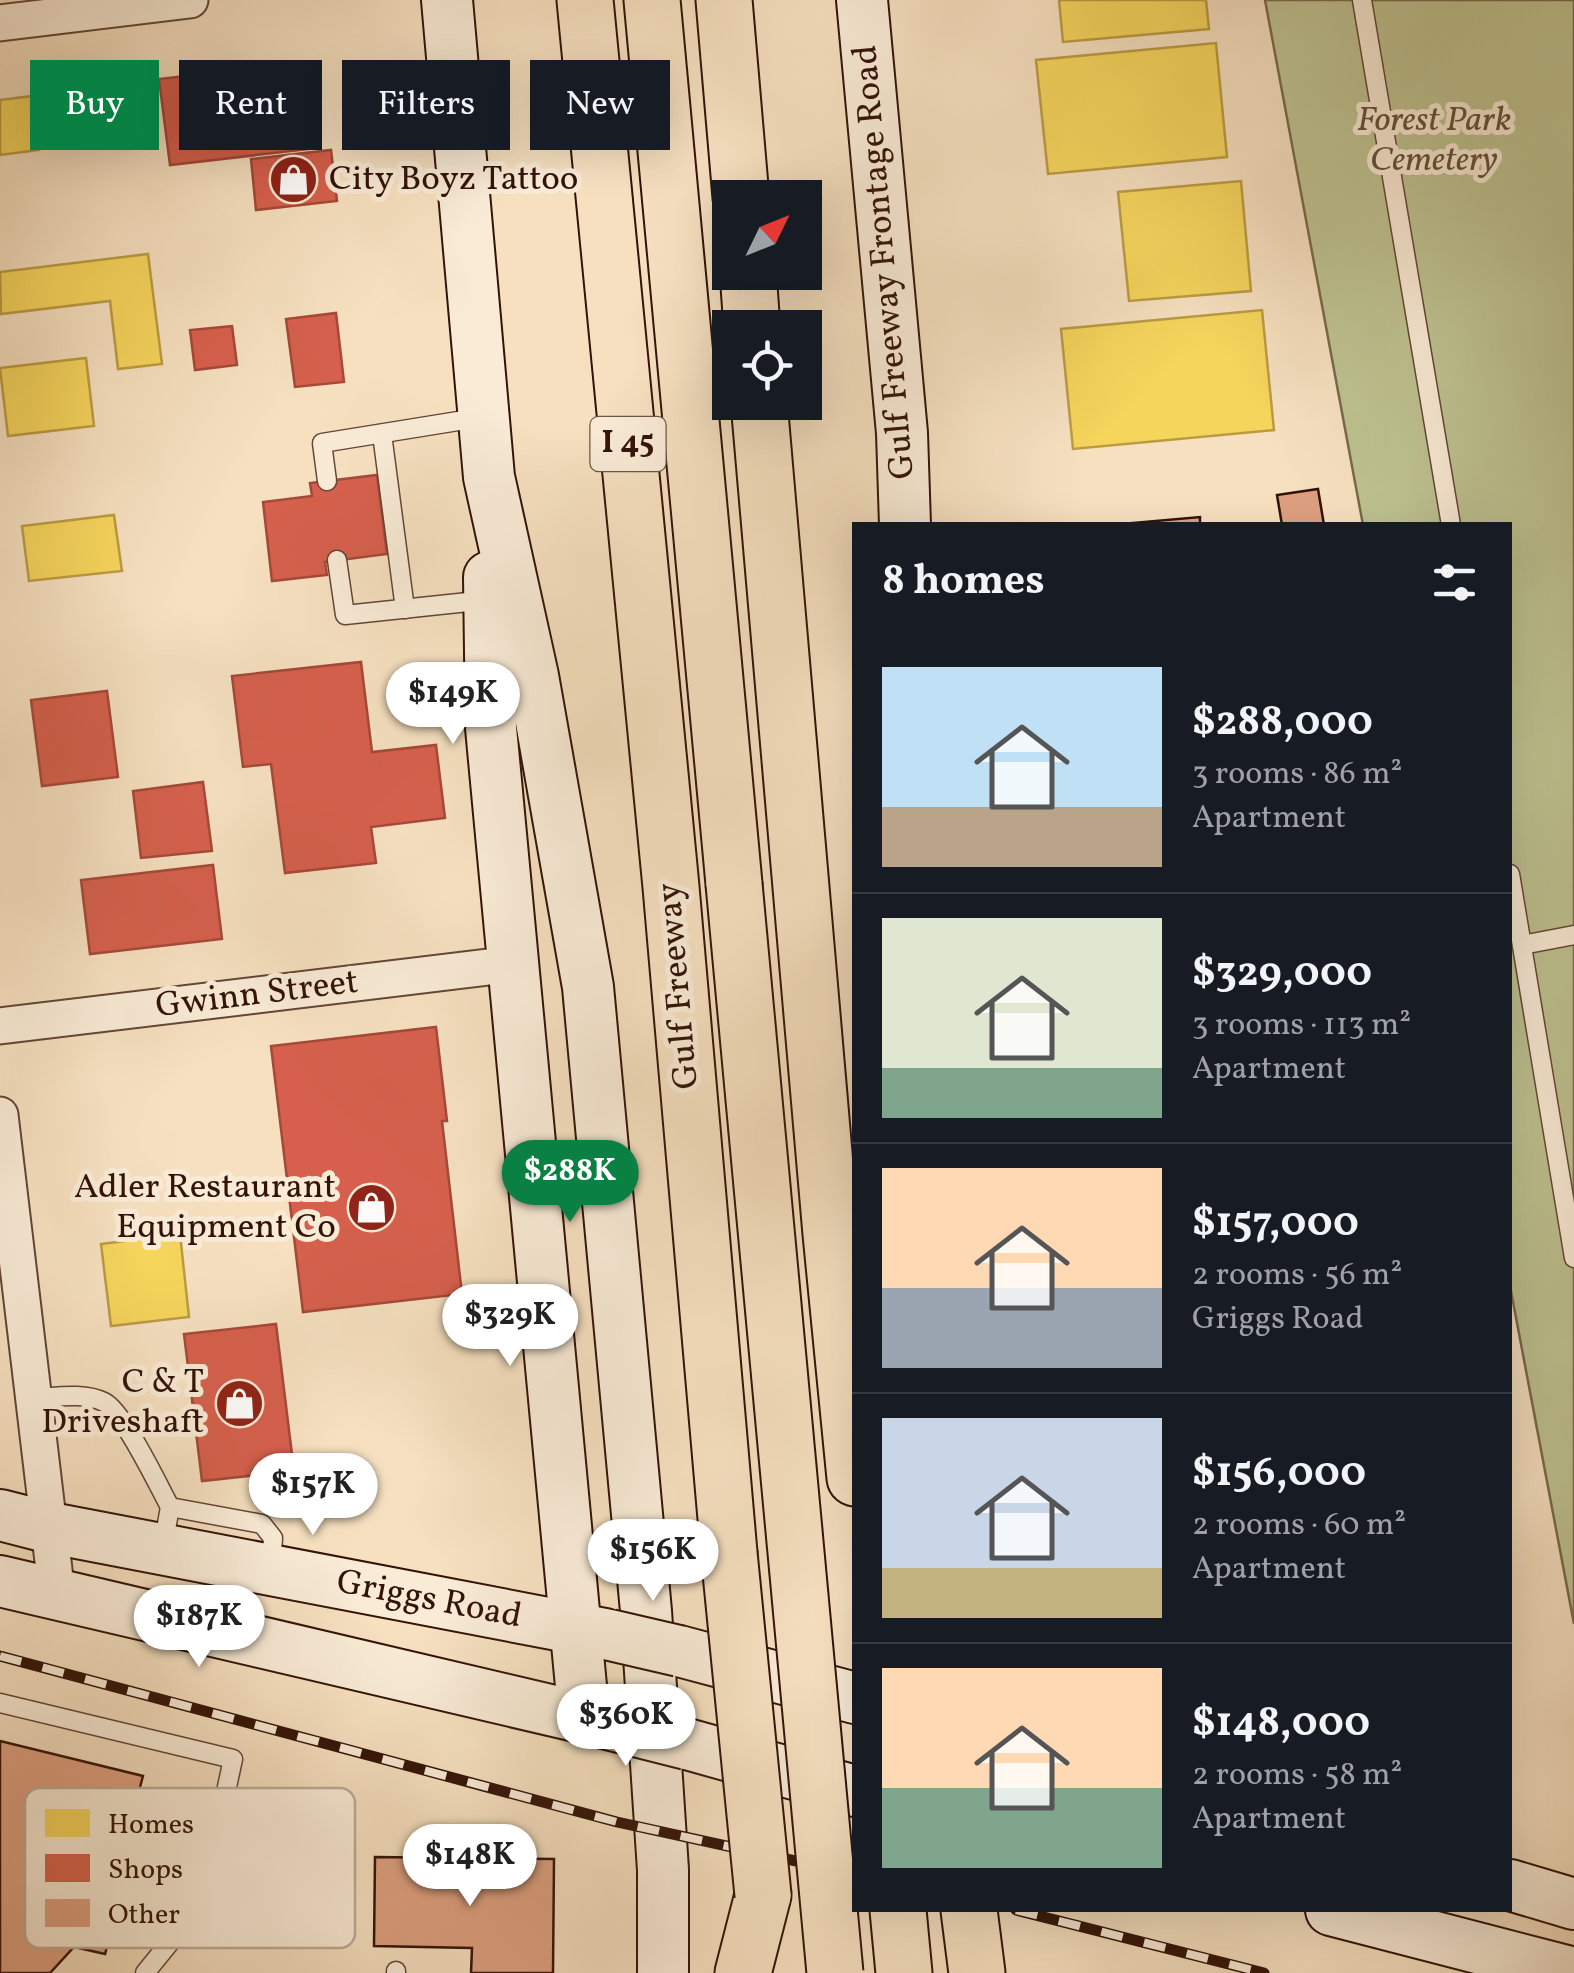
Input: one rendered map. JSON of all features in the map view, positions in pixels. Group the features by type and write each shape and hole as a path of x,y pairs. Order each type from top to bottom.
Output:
{"highway":[{"name":"Gulf Freeway","path":"585,0 770,1973"},
{"name":"Gulf Freeway","path":"652,0 835,1973"},
{"path":"724,0 739,180"},
{"path":"761,420 852,1449"},
{"path":"830,1234 852,1289"},
{"path":"743,1973 763,1896"},
{"path":"898,1912 904,1973"},
{"path":"969,1912 977,1973"}],"main road":[{"path":"446,0 488,477 492,728 514,964 592,1632 584,1718"},
{"name":"Gulf Freeway Frontage Road","path":"862,0 908,513"},
{"path":"488,477 533,676 588,987 646,1611 662,1870 663,1973"},
{"name":"Griggs Road","path":"0,1515 51,1528 166,1528 271,1570 679,1651 852,1697"},
{"path":"0,1581 584,1718 852,1789"},
{"path":"1512,1886 1574,1904"},
{"path":"991,1912 1000,1973"},
{"path":"1339,1912 1574,1972"}],"street":[{"path":"0,24 90,6 190,0"},
{"name":"Gwinn Street","path":"0,1026 514,964"},
{"path":"0,1115 57,1596"}],"lane":[{"path":"1362,0 1450,522"},
{"path":"327,481 322,442 483,416"},
{"path":"382,434 405,609"},
{"path":"337,560 344,615 490,600"},
{"path":"1512,886 1574,1258"},
{"path":"1522,945 1574,936"},
{"path":"34,1398 68,1396 107,1402 120,1417 166,1528"},
{"path":"0,1703 233,1759 227,1788"},
{"path":"144,1973 165,1948"}],"green space":[{"name":"Forest Park Cemetery","path":"1265,0 1574,0 1574,1624 1512,1297 1512,522 1362,522"}],"building: Homes":[{"path":"1059,0 1206,0 1209,29 1063,42"},
{"path":"1216,43 1227,157 1048,174 1036,60"},
{"path":"30,96 30,150 39,150 0,155 0,100"},
{"path":"1241,181 1251,291 1129,301 1118,192"},
{"path":"148,254 162,364 118,369 110,301 1,314 0,272"},
{"path":"1262,310 1274,430 1073,449 1061,329"},
{"path":"86,358 94,426 8,436 0,368"},
{"path":"114,515 122,571 29,581 22,526"},
{"path":"180,1234 189,1317 111,1326 101,1244"}],"building: Shops":[{"path":"179,77 179,150 301,150 170,165 159,79"},
{"name":"City Boyz Tattoo","path":"331,150 337,201 256,210 251,159"},
{"path":"336,313 344,382 295,387 286,319"},
{"path":"232,326 237,365 195,370 190,330"},
{"path":"377,475 387,554 325,562 327,575 272,581 263,502 312,496 310,483"},
{"path":"361,662 372,752 436,745 445,818 371,827 376,863 285,873 271,764 243,767 232,676"},
{"path":"107,691 118,777 42,786 31,700"},
{"path":"203,782 212,851 141,858 133,791"},
{"path":"213,865 222,939 90,954 81,880"},
{"name":"Adler Restaurant Equipment Co","path":"436,1027 447,1121 442,1121 462,1294 303,1312 271,1046"},
{"name":"C & T Driveshaft","path":"276,1324 294,1471 202,1481 184,1334"}],"building: Other":[{"path":"1318,489 1324,522 1282,522 1277,495"},
{"path":"1200,517 1200,522 1144,522"},
{"path":"0,1741 143,1776 140,1788 25,1788 25,1948 73,1948 50,1973 0,1973"},
{"path":"375,1857 554,1859 553,1973 471,1973 472,1948 374,1946"},
{"path":"78,1948 107,1948 105,1954"}],"railway":[{"path":"0,1656 617,1822 852,1873"},
{"path":"1024,1912 1264,1973"}],"place":[{"name":"City Boyz Tattoo","path":"294,180"},
{"name":"Adler Restaurant Equipment Co","path":"371,1208"},
{"name":"C & T Driveshaft","path":"239,1403"}]}
